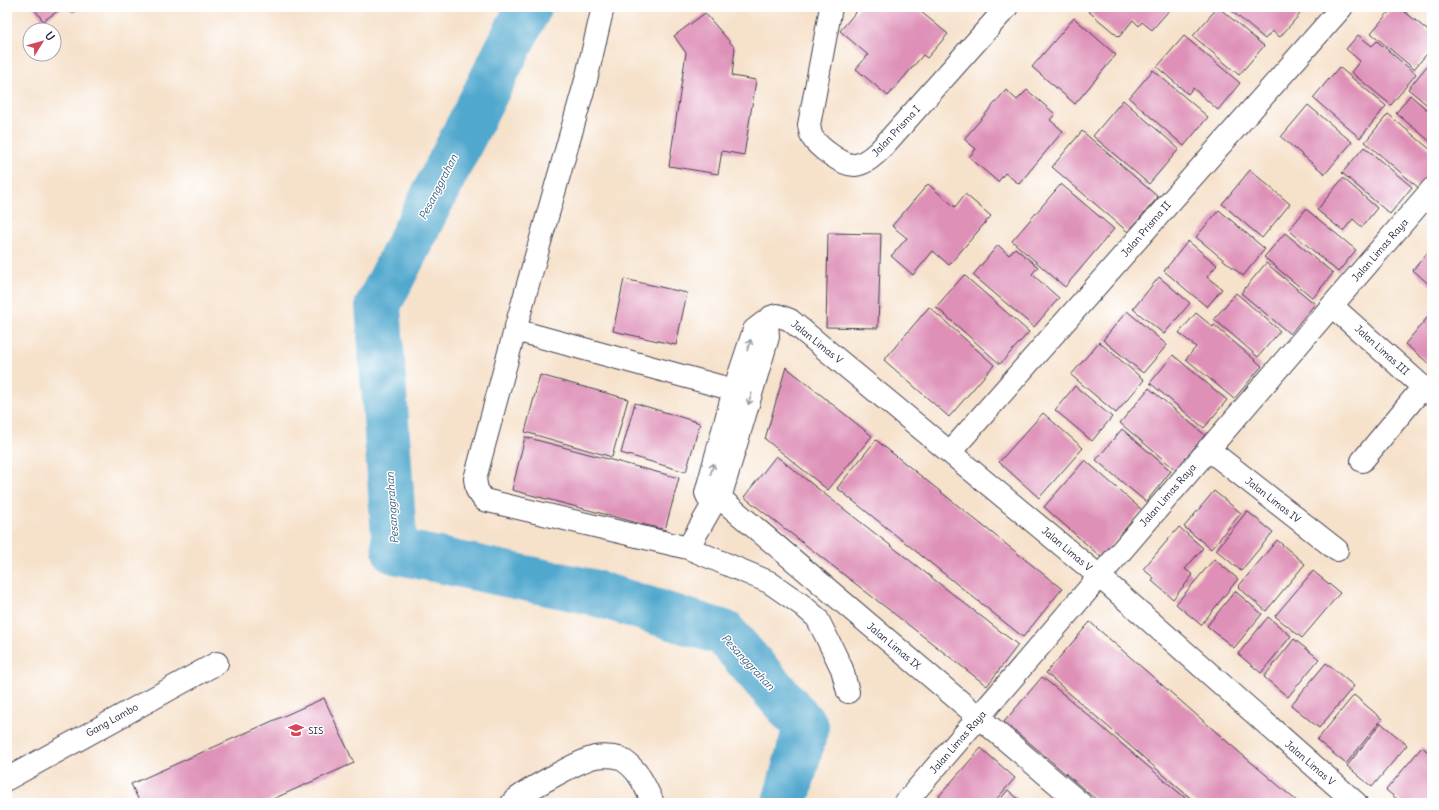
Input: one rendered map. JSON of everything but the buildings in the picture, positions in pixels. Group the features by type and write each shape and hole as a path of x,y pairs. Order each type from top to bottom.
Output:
{"street":[{"path":"603,7 586,80 474,479 477,490 484,500 688,548 769,582 802,605 817,618 842,669 848,692"},
{"name":"Jalan Prisma I","path":"831,7 809,125 811,136 818,145 840,161 855,165 866,162 879,151 1007,7"},
{"name":"Jalan Prisma II","path":"951,451 1342,7"},
{"name":"Jalan Limas Raya","path":"905,803 1432,189"},
{"name":"Jalan Limas III","path":"1332,306 1427,391"},
{"name":"Jalan Limas V","path":"767,320 777,315 790,320 951,451 1099,576 1356,803"},
{"path":"688,548 712,499 768,337 767,320"},
{"path":"712,499 734,390 754,330 767,320"},
{"path":"515,330 734,390"},
{"path":"1362,461 1427,391"},
{"name":"Jalan Limas IV","path":"1208,449 1338,550"},
{"name":"Jalan Limas IX","path":"712,499 979,718 1080,803"},
{"name":"Gang Lambo","path":"7,779 217,663"},
{"path":"512,803 516,798 545,781 595,757 618,757 638,772 654,803"}],"waterway":[{"name":"Pesanggrahan","path":"529,7 378,305 395,551 592,592 724,633 806,727 785,803"}],"place":[{"name":"SIS","path":"296,730"}]}
